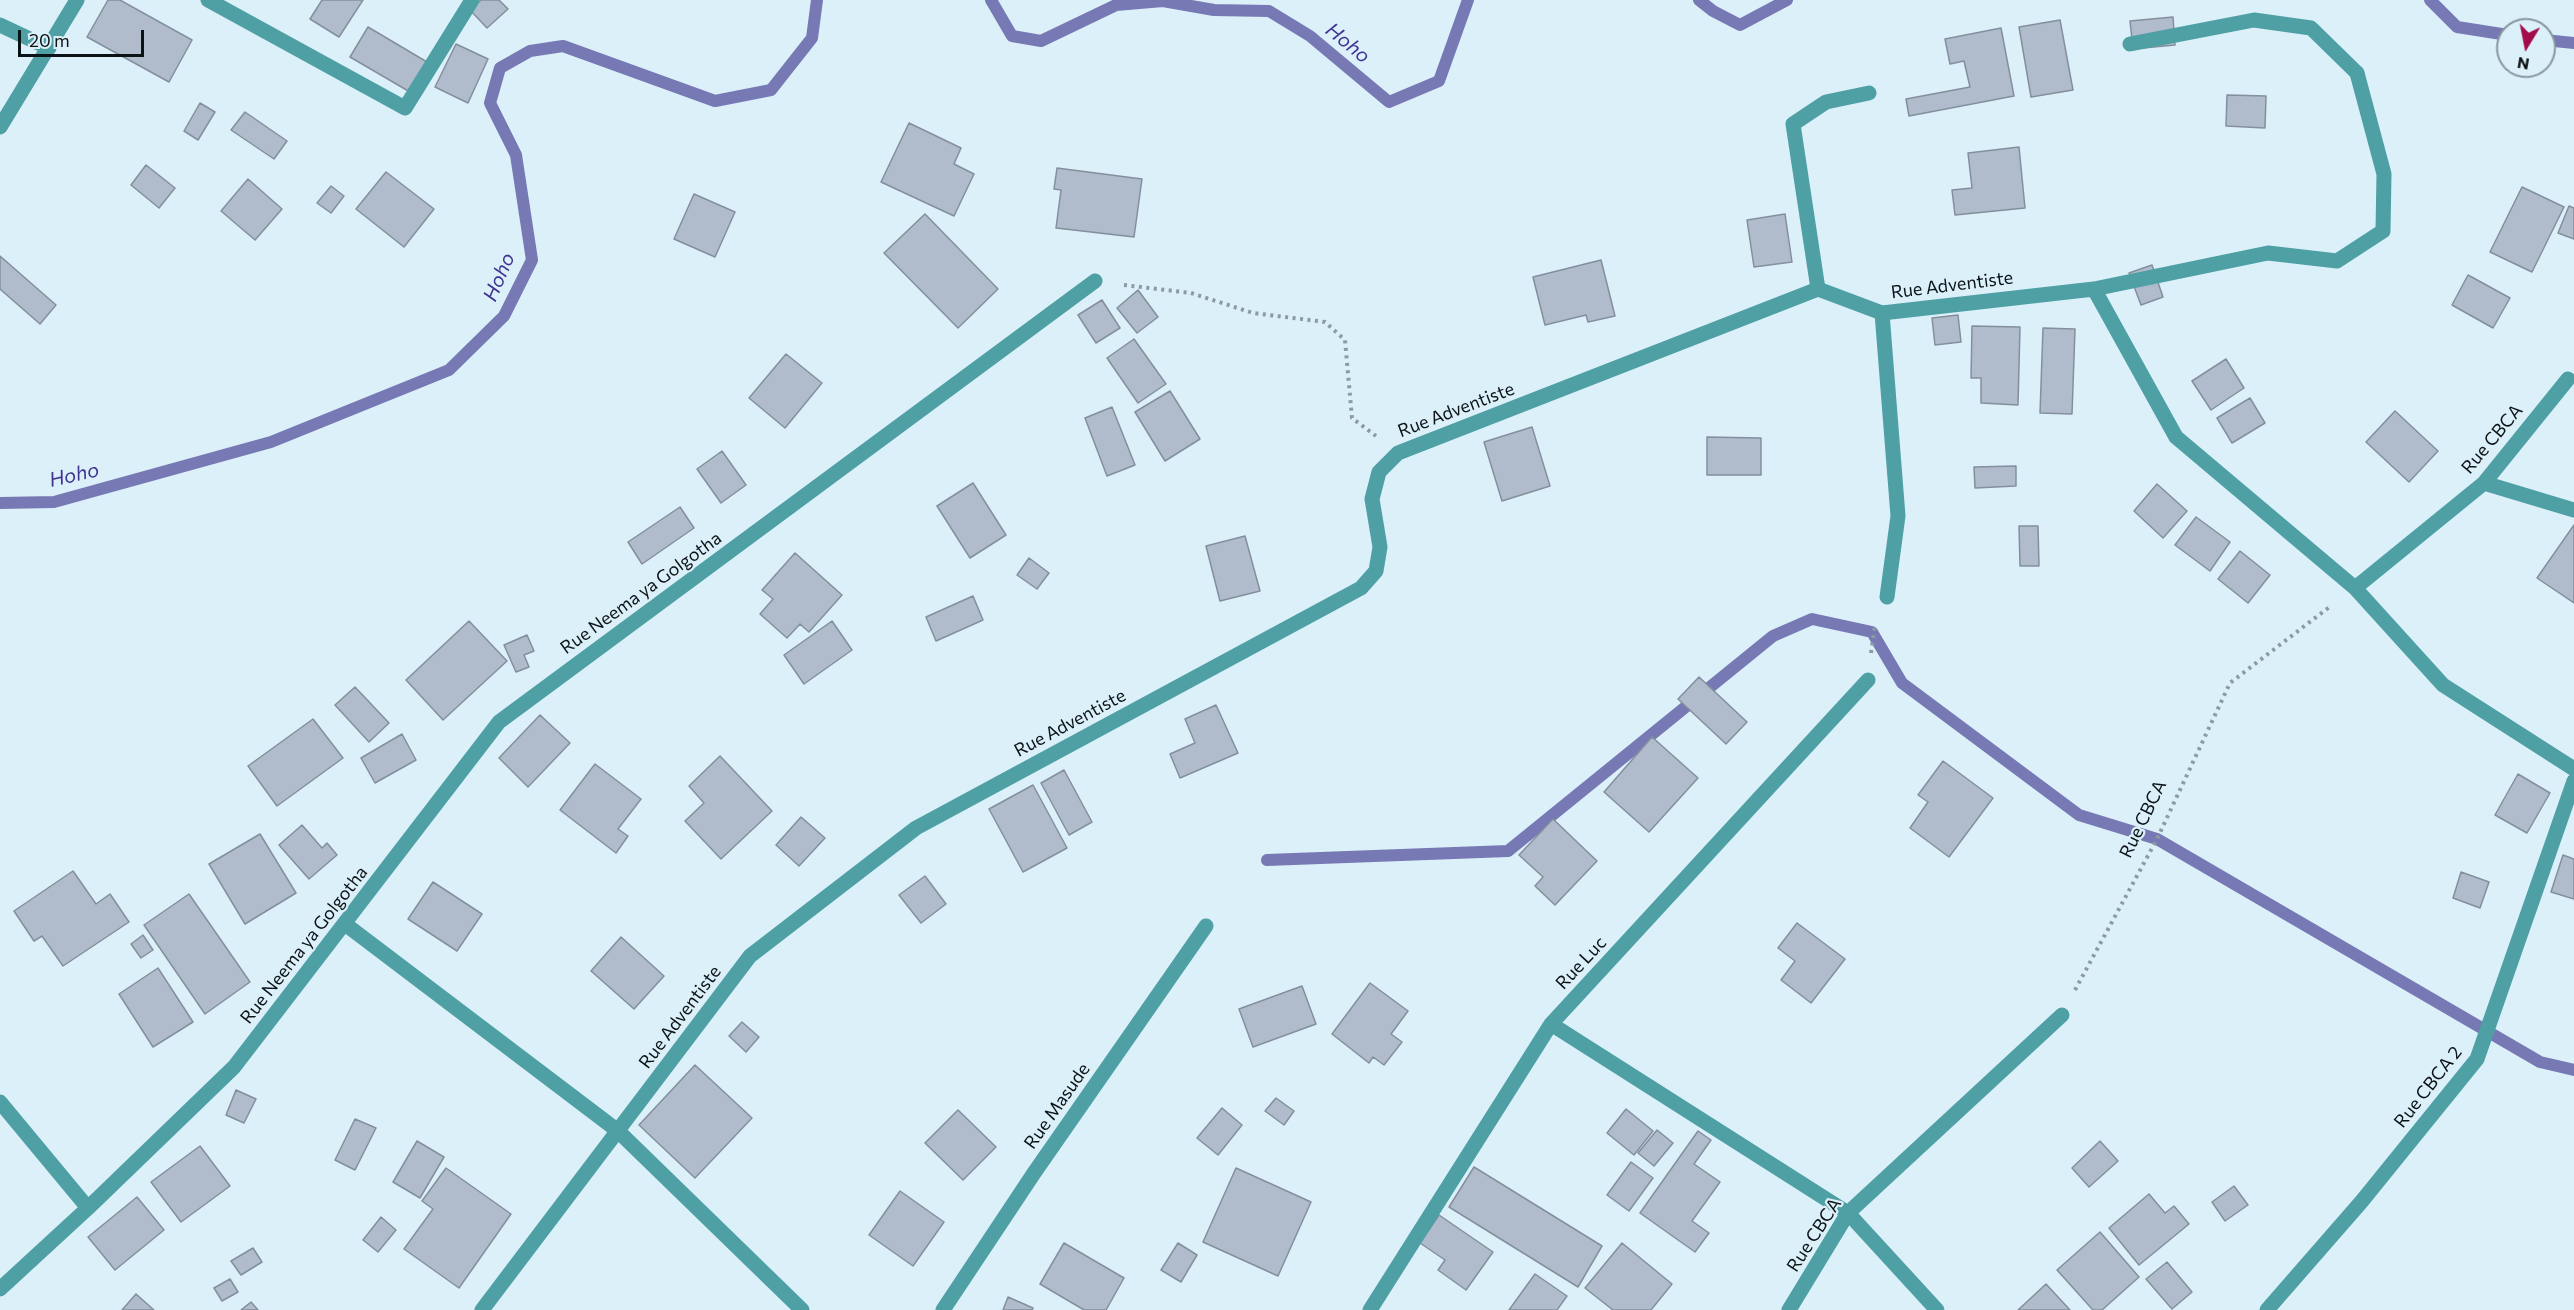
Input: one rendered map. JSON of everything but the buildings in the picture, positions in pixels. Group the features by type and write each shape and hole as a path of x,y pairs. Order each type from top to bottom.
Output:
{"street":[{"path":"0,127 77,0"},
{"path":"208,0 405,108 472,0"},
{"name":"Rue Adventiste","path":"482,1310 750,956 916,828 1361,588 1376,571 1380,547 1372,499 1379,472 1398,453 1818,290 1882,313 2094,289 2268,253 2337,261 2383,231 2384,174 2357,73 2311,28 2253,20 2130,44"},
{"path":"0,25 49,48"},
{"path":"1818,290 1793,124 1826,102 1869,93"},
{"name":"Rue Neema ya Golgotha","path":"0,1289 88,1208 234,1067 499,722 1095,281"},
{"path":"2094,289 2176,437 2355,588 2443,685 2574,769"},
{"path":"1882,313 1898,516 1887,597"},
{"name":"Rue CBCA","path":"2355,588 2484,483 2568,379"},
{"path":"2484,483 2574,510"},
{"name":"Rue Luc","path":"1370,1310 1551,1024 1868,680"},
{"name":"Rue CBCA 2","path":"2266,1310 2362,1201 2477,1059 2574,781"},
{"path":"345,924 618,1131 802,1310"},
{"name":"Rue Masude","path":"943,1310 1034,1173 1206,926"},
{"name":"Rue CBCA","path":"1789,1310 1848,1213 2062,1015"},
{"path":"1551,1024 1848,1213 1937,1310"},
{"path":"0,1102 88,1208"}],"path":[{"path":"1095,281 1191,293 1253,313 1325,322 1345,340 1352,418 1398,453"},
{"name":"Rue CBCA","path":"2062,1015 2157,838 2230,683 2355,588"},
{"path":"1868,680 1872,632 1887,597"}],"waterway":[{"name":"Hoho","path":"0,503 54,502 271,442 449,370 504,316 532,260 516,155 490,103 500,68 530,51 563,46 715,101 771,90 812,38 817,0"},
{"name":"Hoho","path":"991,0 1012,36 1041,41 1116,5 1163,1 1214,10 1269,11 1310,36 1389,102 1439,81 1468,0"},
{"name":"Hoho","path":"1699,0 1713,11 1740,25 1787,0"},
{"name":"Hoho","path":"2430,0 2457,27 2496,33"},
{"name":"Hoho","path":"2556,41 2574,43"},
{"path":"1267,860 1508,851 1773,636 1812,619 1872,632 1902,683 2079,815 2157,839 2540,1062 2574,1070"}]}
